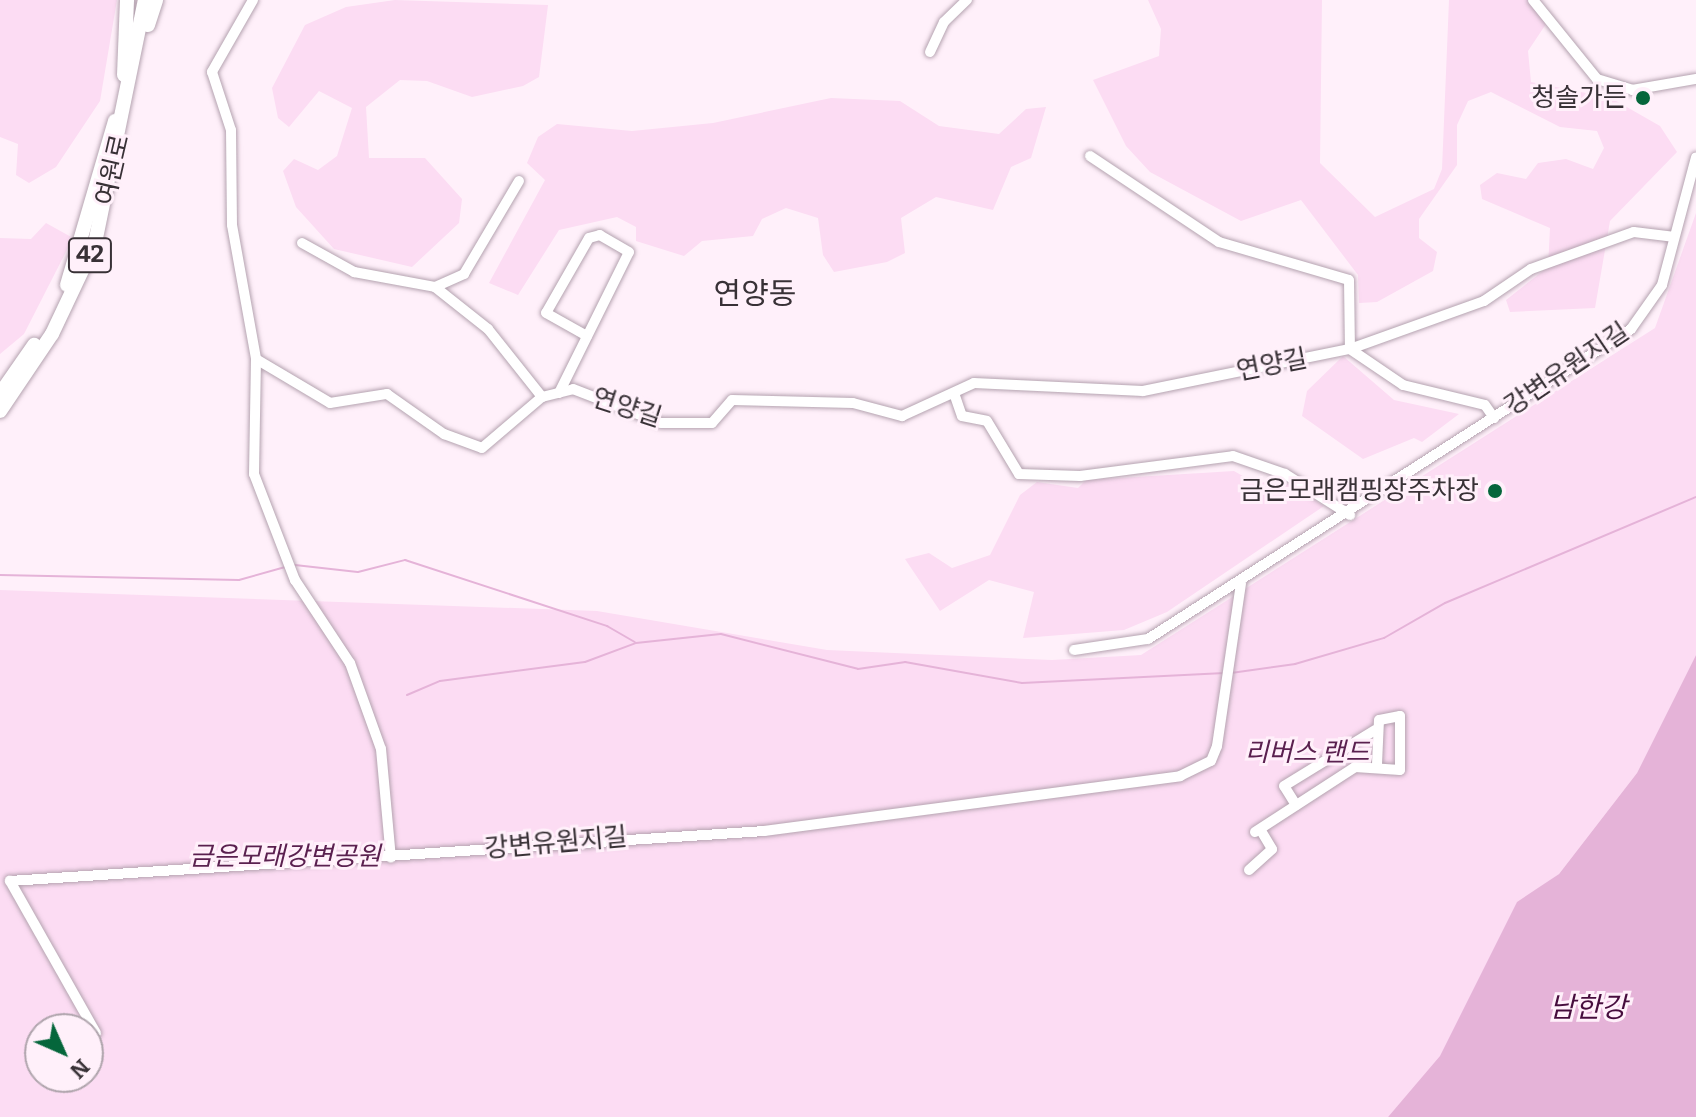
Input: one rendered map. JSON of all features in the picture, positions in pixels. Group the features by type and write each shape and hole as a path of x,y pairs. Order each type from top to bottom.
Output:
{"highway":[{"path":"127,0 127,80"},
{"name":"여원로","path":"0,394 45,329 82,247 127,80 137,0"},
{"name":"여원로","path":"0,411 52,334 95,243 145,0"},
{"path":"127,80 156,0"}],"street":[{"path":"253,0 212,72 231,130 235,253 256,359 254,474 284,543 292,570 350,663 381,749 391,858"},
{"path":"930,52 944,22 967,0"},
{"path":"1533,0 1597,79 1632,90 1696,79"},
{"path":"1090,156 1219,242 1349,280 1350,349 1403,385 1485,405 1494,418"},
{"name":"강변유원지길","path":"1074,650 1148,639 1350,515 1645,315 1662,285 1696,157"},
{"path":"435,287 464,274 519,181"},
{"name":"연양길","path":"256,359 330,403 387,394 444,434 482,448 542,397 573,389 661,423 712,423 732,400 853,403 902,416 955,396 974,383 1143,391 1350,349 1484,301 1531,269 1634,232 1673,237"},
{"path":"559,393 629,252 600,235 589,238 546,313 587,336"},
{"path":"302,243 354,272 435,287 488,329 542,397"},
{"path":"955,396 962,416 987,421 1019,474 1080,476 1233,456 1285,474 1350,515"},
{"name":"강변유원지길","path":"85,1013 10,881 764,831 1180,776 1211,761 1228,705 1241,583"},
{"path":"1249,870 1272,849 1258,830 1355,767 1377,764 1400,770 1403,719 1381,715 1375,730 1377,764"},
{"path":"1296,805 1284,786 1375,730"}],"green space":[{"path":"0,0 117,0 100,101 56,167 29,183 16,175 18,144 0,137"},
{"path":"395,0 548,5 539,77 523,86 472,97 427,81 400,80 366,107 369,158 425,158 462,199 459,223 412,267 334,249 296,207 283,171 294,159 318,170 337,156 352,108 319,91 289,127 278,118 272,88 305,25 346,7"},
{"path":"1148,0 1322,0 1320,163 1375,217 1434,189 1442,169 1449,0 1529,0 1546,24 1528,51 1531,82 1611,98 1660,126 1677,152 1610,221 1595,308 1510,312 1506,300 1548,267 1550,228 1482,199 1480,185 1497,173 1526,179 1538,163 1566,159 1593,169 1604,148 1597,131 1560,127 1491,92 1468,101 1457,125 1457,165 1419,219 1419,238 1437,252 1433,271 1377,302 1359,303 1358,275 1301,200 1241,221 1150,172 1126,146 1093,80 1159,56 1161,29"},
{"path":"831,98 900,101 939,126 999,134 1026,109 1046,107 1031,158 1011,167 993,210 936,197 901,218 905,253 887,262 834,272 823,255 818,218 786,208 762,219 753,236 702,241 684,256 636,241 636,227 617,217 559,230 518,295 489,283 545,180 527,163 538,137 557,124 632,131 713,123"},
{"name":"금은모래강변공원","path":"1696,213 1696,655 1637,773 1559,874 1517,903 1441,1056 1388,1117 0,1117 0,590 597,611 827,650 1052,660 1141,655 1655,328"},
{"path":"46,223 73,238 24,334 0,354 0,238 31,239"},
{"path":"1343,356 1394,400 1459,414 1422,442 1414,438 1363,459 1302,416 1307,391"},
{"path":"1234,471 1255,483 1283,481 1324,506 1167,612 1124,630 1023,638 1034,592 989,580 940,611 905,559 929,553 952,568 990,555 1020,495 1037,482 1078,488 1086,480"}],"water":[{"name":"남한강","path":"1696,655 1696,1117 1388,1117 1440,1056 1517,902 1559,874 1637,773"}],"waterway":[{"path":"1231,673 1295,664 1384,638 1445,603 1696,497"},
{"path":"295,565 358,572 405,560 607,626 635,642"},
{"path":"0,575 239,580 285,567"},
{"path":"407,695 440,681 585,662 636,643 721,634 858,669 905,662 1022,683 1225,673"}],"place":[{"name":"청솔가든","path":"1643,98"},
{"name":"금은모래캠핑장주차장","path":"1495,491"}],"district":[{"name":"연양동","path":"755,294"}],"park label":[{"name":"리버스 랜드","path":"1307,753"}]}
